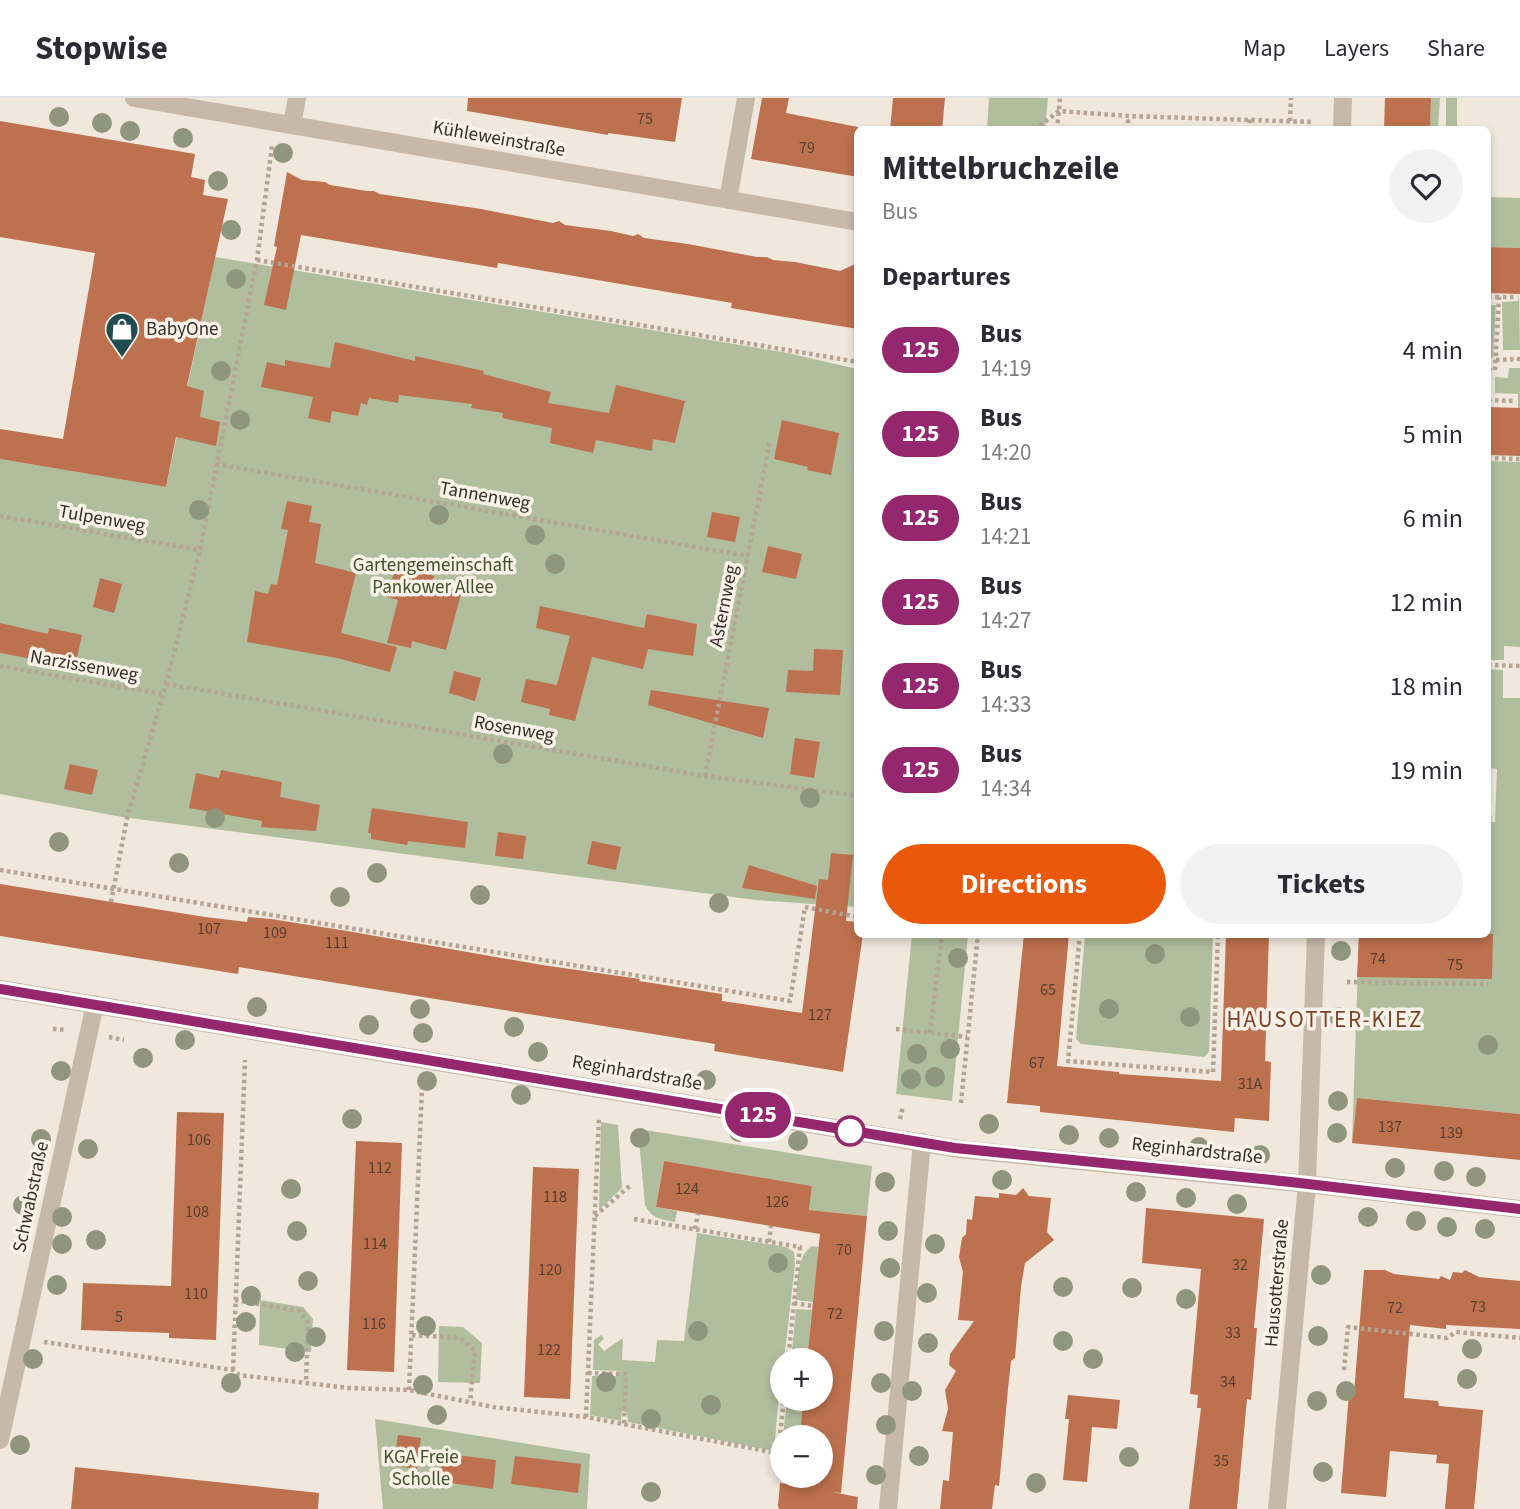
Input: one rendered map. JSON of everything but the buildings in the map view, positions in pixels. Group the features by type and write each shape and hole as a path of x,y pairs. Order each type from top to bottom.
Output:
{"street":[{"name":"Kühleweinstraße","path":"134,98 854,221"},
{"path":"292,125 297,98"},
{"path":"728,200 746,98"},
{"path":"1342,126 1343,98"},
{"name":"Hausotterstraße","path":"1278,1509 1307,1184 1316,938"},
{"name":"Reginhardstraße","path":"0,989 958,1149 1307,1184 1520,1209"},
{"name":"Schwabstraße","path":"0,1440 94,1004"},
{"path":"888,1509 922,1142"}],"path":[{"path":"1057,126 1060,98"},
{"path":"1290,121 1291,98"},
{"path":"1039,126 1059,111 1313,122"},
{"path":"1128,116 1128,126"},
{"path":"1250,120 1250,126"},
{"path":"111,902 127,818 166,684 200,550 257,260 271,151"},
{"path":"257,260 854,361"},
{"path":"1491,296 1514,297"},
{"path":"1491,370 1495,370 1499,297"},
{"path":"1496,360 1520,359"},
{"path":"1491,400 1514,401"},
{"name":"Asternweg","path":"705,776 770,440"},
{"path":"1491,458 1520,459"},
{"name":"Tannenweg","path":"216,464 748,555"},
{"name":"Tulpenweg","path":"0,516 200,550"},
{"path":"1491,665 1520,666"},
{"name":"Narzissenweg","path":"0,666 162,694"},
{"name":"Rosenweg","path":"166,684 705,776 854,795"},
{"path":"0,870 790,1001 805,907 854,916"},
{"path":"930,1033 942,938"},
{"path":"961,1103 977,938"},
{"path":"1080,938 1068,1061 1213,1072 1218,938"},
{"path":"1347,982 1488,984"},
{"path":"896,1029 967,1037"},
{"path":"233,1370 245,1060"},
{"path":"409,1390 422,1088"},
{"path":"586,1417 599,1117"},
{"path":"594,1216 632,1184"},
{"path":"695,1229 698,1214"},
{"path":"634,1219 800,1247 789,1348"},
{"path":"769,1242 771,1226"},
{"path":"235,1300 299,1311 307,1323 306,1382"},
{"path":"794,1303 813,1306"},
{"path":"1344,1370 1348,1328 1447,1338 1456,1332 1520,1339"},
{"path":"412,1335 460,1338 474,1350 470,1402"},
{"path":"68,1346 233,1370 239,1375 348,1388 409,1390 520,1410 586,1417 770,1452"},
{"path":"588,1373 626,1374 624,1424"}],"green space":[{"path":"989,98 1048,98 1045,126 987,126"},
{"path":"1431,98 1440,98 1438,126 1430,126"},
{"path":"1446,98 1457,98 1457,126 1446,126"},
{"path":"1491,197 1520,198 1520,248 1491,247"},
{"name":"Gartengemeinschaft Pankower Allee","path":"215,257 788,353 854,368 854,907 756,900 122,817 0,794 0,459 166,487"},
{"path":"1519,294 1520,350 1503,350 1502,302 1518,301"},
{"path":"1491,305 1496,305 1493,358"},
{"path":"1509,368 1520,368 1520,408 1518,394 1495,393 1495,377 1508,378"},
{"path":"1491,461 1520,462 1520,647 1504,646 1504,660 1491,660"},
{"path":"1491,669 1503,670 1503,698 1520,698 1520,1114 1357,1098 1352,1143 1359,938 1491,938 1491,822 1495,822 1497,769 1491,768"},
{"path":"912,938 968,938 952,1101 896,1094"},
{"path":"1085,938 1213,938 1209,1052 1204,1057 1081,1044 1076,1039"},
{"path":"601,1122 618,1125 622,1188 599,1210"},
{"path":"638,1129 872,1166 867,1216 809,1210 812,1186 664,1161 656,1207 677,1211 675,1222 657,1218 645,1205"},
{"path":"697,1233 786,1247 794,1252 795,1265 785,1348 770,1348 770,1411 778,1411 776,1425 770,1425 770,1450 628,1422 627,1413 622,1411 621,1421 590,1415 592,1376 619,1376 619,1371 593,1370 594,1340 601,1335 604,1339 598,1344 604,1351 623,1338 622,1360 655,1362 657,1340 684,1341"},
{"path":"812,1246 819,1247 813,1302 796,1300 800,1263"},
{"path":"260,1300 303,1307 313,1319 311,1352 259,1345"},
{"path":"796,1309 812,1310 808,1348 792,1348"},
{"path":"439,1326 463,1327 482,1343 480,1383 438,1382"},
{"path":"786,1411 802,1411 801,1425 784,1425"},
{"name":"KGA Freie Scholle","path":"375,1419 590,1454 587,1509 383,1509"}],"bus line":[{"name":"125","path":"0,989 955,1148 1291,1182 1520,1209"}],"place":[{"name":"BabyOne","path":"122,359"}],"district":[{"name":"HAUSOTTER-KIEZ","path":"1325,1019"}]}
